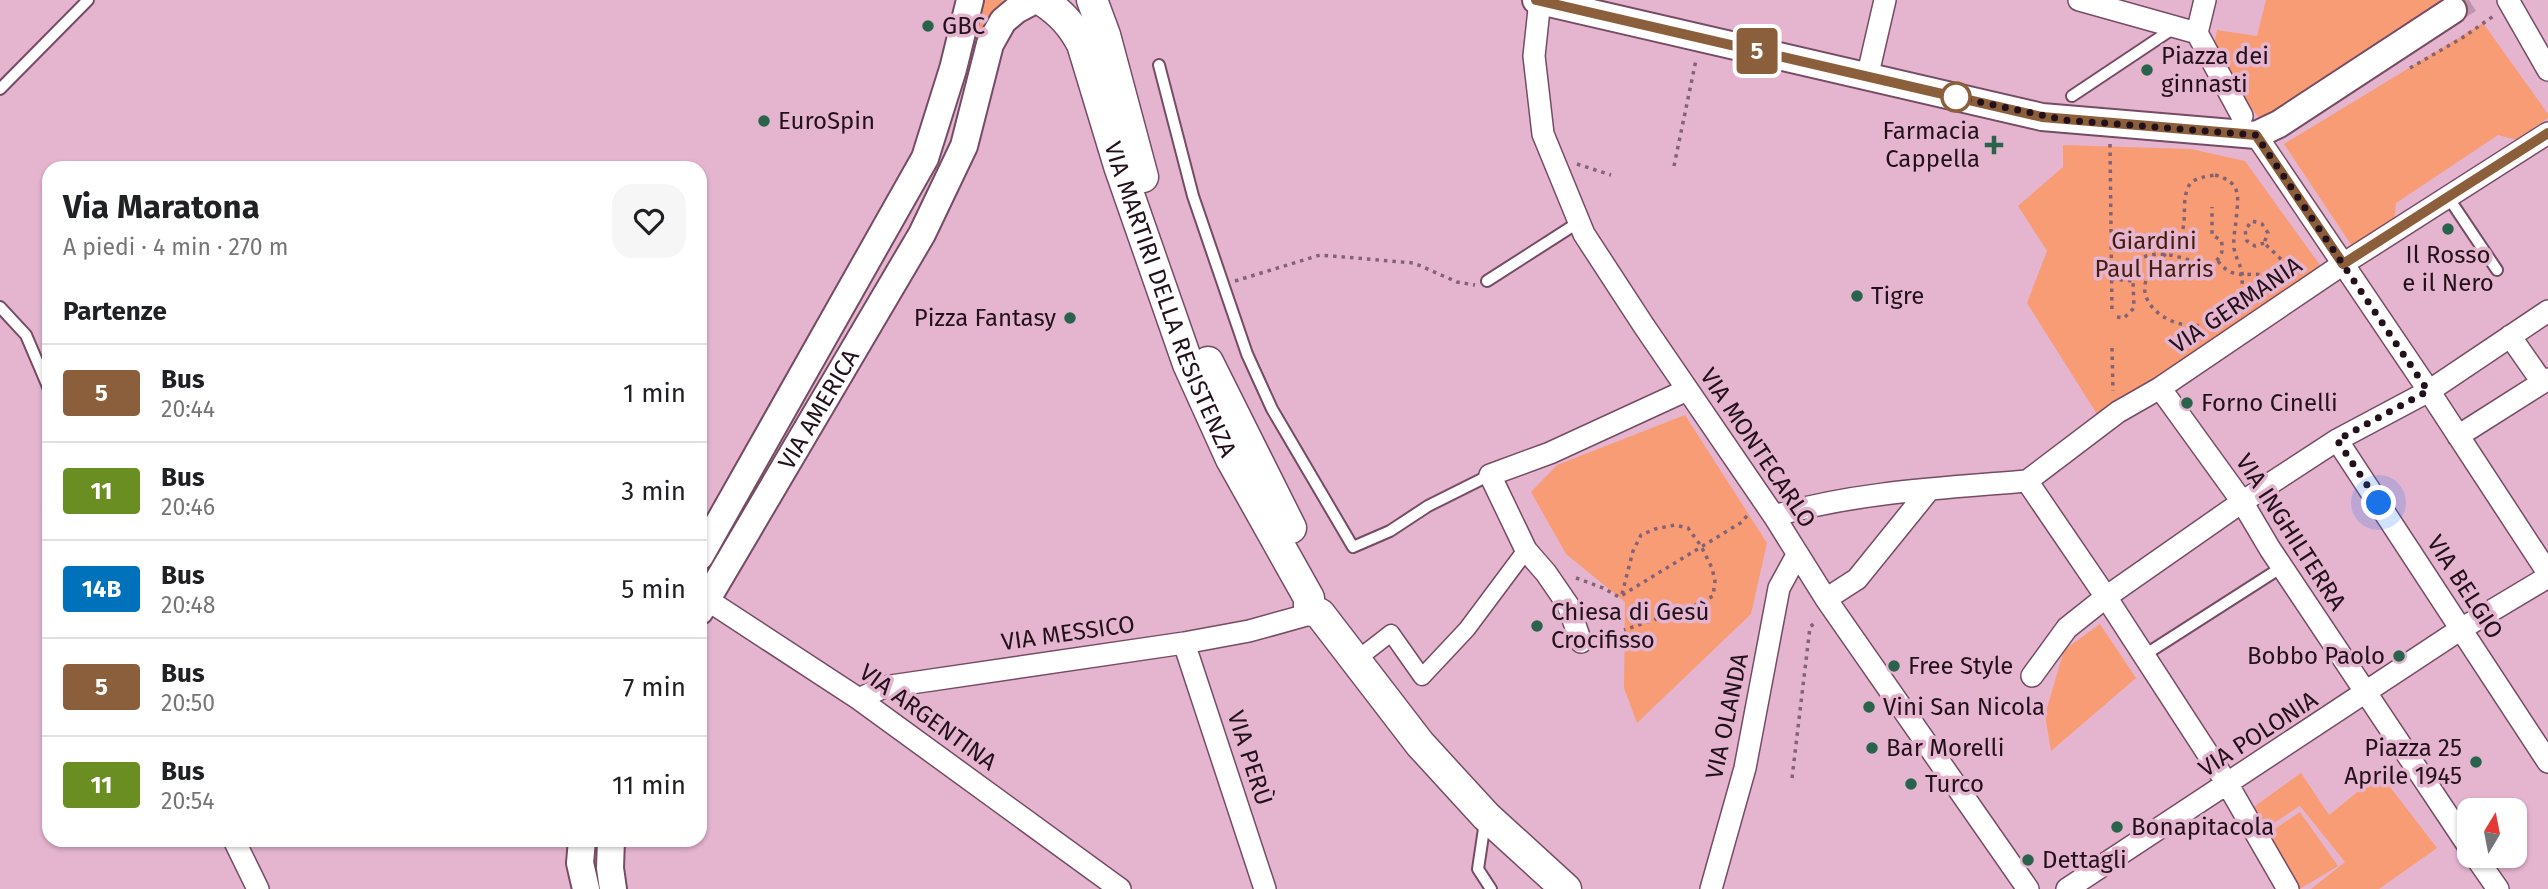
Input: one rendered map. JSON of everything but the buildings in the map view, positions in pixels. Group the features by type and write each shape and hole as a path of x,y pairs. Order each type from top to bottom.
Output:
{"main road":[{"name":"VIA MARTIRI DELLA RESISTENZA","path":"1092,0 1105,35 1139,163 1207,359 1311,568 1318,605"},
{"name":"VIA MARTIRI DELLA RESISTENZA","path":"1041,1 1060,13 1072,26 1082,44 1119,166 1188,364 1231,459 1318,605 1425,738 1521,836 1584,889"},
{"name":"VIA MARTIRI DELLA RESISTENZA","path":"1359,656 1420,744 1486,816 1566,889"}],"street":[{"name":"VIA AMERICA","path":"707,544 925,158 953,69 970,0"},
{"path":"1539,0 2042,117 2249,126 2279,124 2453,10"},
{"name":"VIA MONTECARLO","path":"1539,0 1534,56 1543,134 1589,243 1774,516 1829,604 2028,889"},
{"path":"1867,78 1885,0"},
{"path":"2079,0 2197,33"},
{"path":"2205,0 2197,33 2249,126 2458,436 2548,575"},
{"name":"VIA AMERICA","path":"707,594 915,246 964,146 990,44 1003,21 1041,1"},
{"path":"2506,5 2548,70"},
{"name":"VIA GERMANIA","path":"2027,481 2118,412 2160,388 2283,292 2343,264 2548,133"},
{"path":"905,192 935,207"},
{"path":"2032,676 2067,628 2106,597 2242,502 2337,440 2428,391 2548,311"},
{"path":"2458,436 2545,381 2510,336"},
{"name":"VIA INGHILTERRA","path":"2160,388 2242,502 2457,829"},
{"path":"1581,642 1568,604 1526,550 1490,475 1550,453 1688,390"},
{"name":"VIA BELGIO","path":"2337,440 2548,762"},
{"path":"1774,516 1812,505 2027,481 2228,785 2288,889"},
{"path":"1829,604 1857,579 1929,490"},
{"path":"1359,656 1391,633 1422,677 1467,629 1526,550"},
{"name":"VIA OLANDA","path":"1710,889 1745,768 1779,588 1797,555"},
{"name":"VIA POLONIA","path":"2067,889 2461,629 2548,575"},
{"name":"VIA ARGENTINA","path":"707,605 859,699 1121,889"},
{"name":"VIA MESSICO","path":"859,699 884,687 1249,631 1285,620 1318,605"},
{"name":"VIA PERÙ","path":"1184,643 1265,889"},
{"path":"237,847 258,889"},
{"path":"581,847 580,863 586,889"},
{"path":"611,847 613,889"},
{"path":"2483,868 2498,889"}],"lane":[{"path":"0,89 88,0"},
{"path":"2072,96 2176,27"},
{"path":"1159,65 1193,197 1247,354 1272,409 1353,547 1390,531 1428,506 1490,475"},
{"path":"2448,197 2497,270"},
{"path":"1487,281 1578,222"},
{"path":"0,307 26,335 42,372"},
{"path":"2143,656 2282,566"},
{"path":"1486,816 1478,869 1491,889"}],"path":[{"path":"2404,71 2462,38 2506,5"},
{"path":"1674,166 1700,37"},
{"path":"2107,142 2110,142 2112,312"},
{"path":"1552,156 1611,175"},
{"path":"2215,175 2226,178 2235,187 2239,197 2234,250 2244,274 2240,291 2232,306 2220,319 2205,326 2185,326 2166,320 2147,299 2144,283 2151,268 2164,255 2172,250 2181,232 2190,184 2200,177 2215,175"},
{"path":"2117,317 2124,318 2134,308 2133,281 2139,259 2151,253 2206,267 2218,261 2223,250 2221,240 2212,234 2212,207"},
{"path":"2252,221 2262,224 2268,233 2264,243 2255,246 2247,241 2245,230 2252,221"},
{"path":"2264,243 2283,261 2283,292"},
{"path":"1223,284 1320,256 1414,263 1457,282 1478,285 1487,281"},
{"path":"2218,261 2226,271 2271,277 2283,292"},
{"path":"2110,279 2133,281"},
{"path":"2112,348 2113,393 2118,412"},
{"path":"1546,573 1567,575 1619,597 1741,522 1761,499"},
{"path":"1622,594 1633,551 1641,535 1675,525 1688,528 1701,546 1715,581 1713,596 1694,606 1625,630"},
{"path":"1792,778 1810,627 1829,604"}],"green space":[{"path":"984,0 1001,0 1008,5 984,37 976,34"},
{"path":"2266,0 2443,0 2449,3 2288,108 2259,118 2211,57 2217,30 2257,36"},
{"path":"2483,23 2548,114 2548,118 2517,140 2498,135 2396,203 2394,223 2354,249 2284,144"},
{"name":"Giardini Paul Harris","path":"2063,145 2191,149 2245,161 2325,272 2100,419 2027,303 2047,251 2018,206 2063,167"},
{"path":"1685,415 1767,543 1751,614 1637,723 1624,688 1625,602 1566,554 1531,492 1557,465"},
{"path":"2100,624 2136,678 2051,751 2045,715 2064,650"},
{"path":"2301,773 2329,815 2380,774 2437,848 2379,889 2311,889 2345,862 2300,806 2263,830 2251,809"},
{"path":"2300,812 2338,866 2300,889 2266,835"}],"tunnel":[{"path":"2453,10 2469,0"}],"bus line":[{"name":"5","path":"1536,0 2042,117 2256,135 2343,264 2548,133"}],"place":[{"name":"GBC","path":"928,26"},
{"name":"Piazza dei ginnasti","path":"2147,70"},
{"name":"EuroSpin","path":"764,121"},
{"name":"Farmacia Cappella","path":"1994,145"},
{"name":"Il Rosso e il Nero","path":"2448,229"},
{"name":"Tigre","path":"1857,296"},
{"name":"Pizza Fantasy","path":"1070,318"},
{"name":"Forno Cinelli","path":"2187,403"},
{"name":"Chiesa di Gesù Crocifisso","path":"1537,626"},
{"name":"Bobbo Paolo","path":"2399,656"},
{"name":"Free Style","path":"1894,666"},
{"name":"Vini San Nicola","path":"1869,707"},
{"name":"Bar Morelli","path":"1872,748"},
{"name":"Piazza 25 Aprile 1945","path":"2476,762"},
{"name":"Turco","path":"1911,784"},
{"name":"Bonapitacola","path":"2117,827"},
{"name":"Dettagli","path":"2028,860"}],"route":[{"path":"1956,97 2065,120 2256,135 2428,391 2337,440 2379,503"}]}
